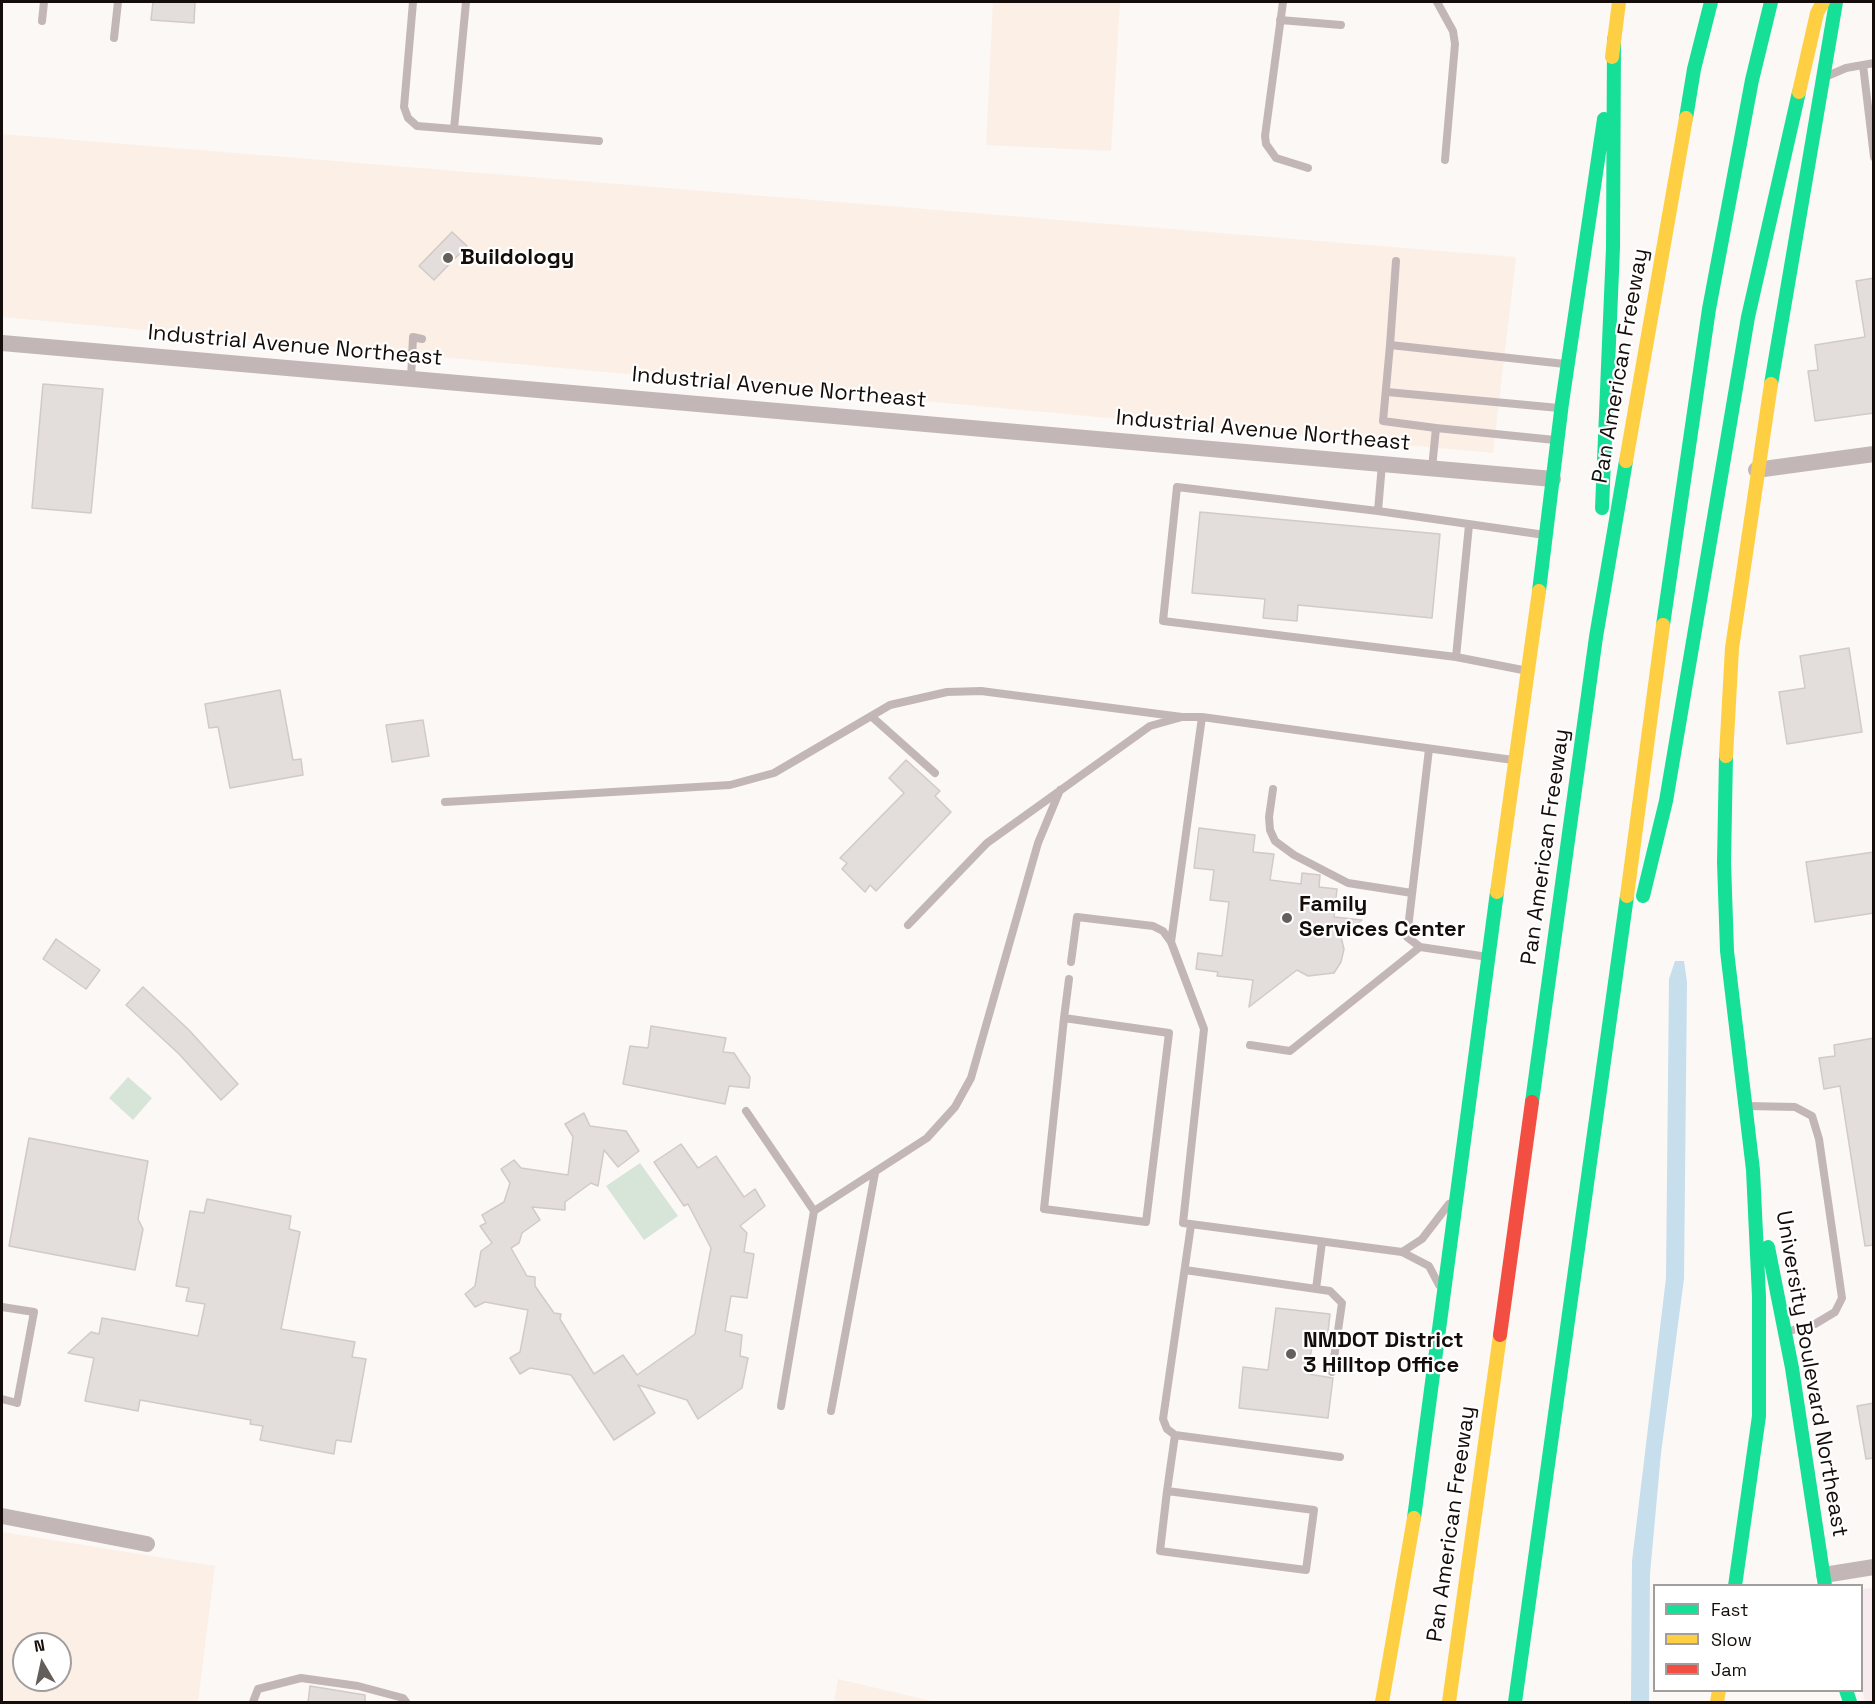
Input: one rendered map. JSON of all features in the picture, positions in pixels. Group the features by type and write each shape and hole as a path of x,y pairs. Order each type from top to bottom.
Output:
{"main road":[{"path":"1382,1702 1416,1505 1558,440 1620,2"},
{"name":"Pan American Freeway","path":"1449,1702 1596,637 1694,69 1711,2"},
{"path":"1515,1702 1608,1044 1668,583 1709,309 1752,80 1771,2"},
{"path":"1608,1044 1666,801 1748,317 1817,13 1823,2"},
{"path":"1735,1584 1759,1416 1759,1297 1753,1170 1727,951 1724,862 1726,740 1733,639 1756,470 1836,2"},
{"path":"1596,637 1613,248 1614,39"},
{"name":"University Boulevard Northeast","path":"1753,1170 1785,1332 1824,1580"}],"street":[{"name":"Industrial Avenue Northeast","path":"2,343 1553,479"},
{"path":"1756,470 1874,454"},
{"path":"2,1516 147,1544"},
{"path":"1824,1580 1874,1567"}],"lane":[{"path":"42,21 44,2"},
{"path":"114,38 118,2"},
{"path":"412,2 404,107 408,118 417,126 599,141"},
{"path":"454,129 466,2"},
{"path":"1282,2 1265,136 1266,144 1276,158 1308,168"},
{"path":"1437,2 1453,31 1455,44 1445,160"},
{"path":"1280,20 1341,25"},
{"path":"1822,79 1846,68 1874,63"},
{"path":"1863,65 1874,157"},
{"path":"1396,261 1383,421 1558,440"},
{"path":"411,379 413,338 423,339"},
{"path":"1390,345 1569,364"},
{"path":"1387,392 1563,409"},
{"path":"1432,468 1436,428"},
{"path":"1378,511 1382,464"},
{"path":"1529,671 1456,657 1163,621 1177,487 1378,511 1547,536"},
{"path":"1456,657 1469,525"},
{"path":"445,802 730,785 774,773 890,705 947,692 981,692 1182,717 1202,717 1517,761"},
{"path":"871,716 935,773"},
{"path":"908,925 987,843 1150,726 1182,717"},
{"path":"1171,942 1202,717"},
{"path":"1429,749 1407,937 1420,947 1488,957"},
{"path":"1273,789 1269,817 1270,830 1275,841 1294,855 1348,883 1412,893"},
{"path":"814,1211 927,1138 955,1107 970,1078 1038,843 1060,790"},
{"path":"1071,962 1077,917 1153,926 1163,931 1171,942 1204,1029 1183,1223 1402,1252 1429,1266 1444,1296"},
{"path":"1250,1046 1290,1052 1420,947"},
{"path":"1064,1018 1169,1034 1146,1222 1044,1209 1064,1018 1069,979"},
{"path":"1744,1106 1795,1107 1812,1116 1819,1139 1842,1298 1835,1312 1815,1324 1785,1332"},
{"path":"746,1111 814,1211 781,1406"},
{"path":"831,1411 875,1173"},
{"path":"1402,1252 1422,1239 1459,1190"},
{"path":"1191,1225 1163,1419 1167,1429 1175,1435 1340,1457"},
{"path":"1316,1289 1322,1242"},
{"path":"1185,1270 1330,1291 1342,1303 1332,1372"},
{"path":"2,1306 34,1312 17,1403 2,1399"},
{"path":"1167,1491 1314,1510 1306,1570 1160,1551 1167,1491 1175,1435"},
{"path":"253,1702 258,1689 301,1678 358,1686 404,1698 406,1702"}],"shaded area":[{"path":"993,2 1120,2 1111,151 986,145"},
{"path":"2,134 1516,257 1493,453 2,317"},
{"path":"2,1532 215,1566 198,1702 2,1702"},
{"path":"1873,1588 1873,1702 1865,1702 1862,1692 1863,1589"},
{"path":"838,1679 936,1702 834,1702"}],"green space":[{"path":"128,1077 152,1098 133,1120 109,1098"},
{"path":"640,1163 678,1216 644,1240 606,1186"}],"water":[{"path":"1675,961 1684,961 1687,982 1684,1279 1661,1453 1650,1574 1649,1702 1631,1702 1632,1561 1666,1278 1669,979"}],"building":[{"path":"153,2 195,2 194,23 151,20"},
{"path":"452,232 467,246 434,280 419,266"},
{"path":"1874,278 1874,413 1815,421 1808,371 1818,370 1815,345 1865,337 1856,281"},
{"path":"43,384 103,389 91,513 32,508"},
{"path":"1200,512 1440,534 1432,618 1298,605 1297,621 1263,618 1265,599 1192,593"},
{"path":"1849,648 1862,732 1787,744 1779,692 1805,688 1800,656"},
{"path":"280,690 293,760 301,759 303,775 230,788 218,727 209,728 205,704"},
{"path":"423,720 429,756 392,762 386,725"},
{"path":"906,760 940,791 935,796 951,812 876,891 870,885 865,892 842,869 847,863 840,858 904,793 889,778"},
{"name":"Family Services Center","path":"1199,828 1255,835 1253,852 1274,854 1270,880 1301,884 1302,873 1320,875 1319,887 1337,889 1334,917 1362,920 1341,937 1344,949 1341,962 1334,973 1308,976 1297,970 1249,1007 1253,980 1217,976 1218,972 1196,969 1198,953 1222,956 1229,902 1210,900 1214,870 1194,868"},
{"path":"1874,852 1874,913 1815,922 1806,862"},
{"path":"56,939 100,970 86,989 43,959"},
{"path":"143,987 189,1030 238,1084 221,1100 179,1054 126,1005"},
{"path":"651,1026 726,1038 723,1052 734,1053 750,1077 749,1088 729,1086 725,1104 623,1084 630,1046 648,1048"},
{"path":"1874,1038 1874,1245 1865,1246 1840,1086 1824,1089 1819,1058 1835,1056 1834,1045"},
{"path":"584,1113 590,1126 626,1131 639,1151 618,1167 604,1150 598,1186 591,1183 565,1202 565,1210 532,1207 540,1220 522,1233 519,1243 511,1248 527,1276 535,1277 535,1286 554,1313 561,1314 560,1319 594,1374 623,1355 637,1375 695,1334 711,1248 688,1204 684,1206 654,1162 681,1144 698,1168 716,1156 744,1197 755,1189 765,1206 740,1226 747,1233 744,1252 754,1254 747,1298 731,1296 725,1331 742,1335 740,1356 748,1358 742,1388 698,1419 687,1400 638,1385 655,1413 614,1440 571,1375 530,1368 520,1374 510,1358 520,1352 528,1310 485,1302 475,1307 465,1294 475,1286 481,1251 492,1243 480,1226 486,1223 482,1215 504,1202 510,1183 501,1169 514,1160 521,1168 568,1175 573,1137 565,1124"},
{"path":"29,1138 148,1161 138,1219 143,1229 135,1270 9,1246"},
{"path":"207,1199 291,1216 289,1229 300,1232 281,1329 355,1342 352,1357 366,1359 351,1442 336,1440 334,1454 260,1440 263,1426 250,1424 251,1420 140,1400 138,1411 85,1401 94,1358 68,1353 91,1332 99,1334 102,1318 198,1336 205,1304 186,1301 189,1288 176,1286 190,1211 204,1213"},
{"name":"NMDOT District 3 Hilltop Office","path":"1276,1308 1330,1314 1327,1341 1313,1339 1308,1374 1333,1378 1328,1418 1239,1408 1243,1367 1268,1370"},
{"path":"1874,1403 1874,1458 1866,1459 1857,1406"},
{"path":"310,1686 365,1695 365,1702 308,1702"}],"traffic: fast":[{"path":"1686,118 1694,69 1711,2"},
{"path":"1663,625 1709,309 1752,80 1771,2"},
{"path":"1771,384 1836,2"},
{"path":"1602,508 1613,248 1614,39"},
{"path":"1643,896 1666,801 1748,317 1799,92"},
{"path":"1539,591 1562,403 1604,119"},
{"path":"1532,1102 1596,637 1626,461"},
{"path":"1726,756 1724,862 1727,951 1753,1170 1759,1297 1759,1416 1735,1584"},
{"path":"1414,1518 1497,892"},
{"path":"1515,1702 1627,896"},
{"path":"1768,1247 1792,1368 1825,1584"},
{"path":"1847,1692 1850,1702"}],"traffic: slow":[{"path":"1612,57 1619,2"},
{"path":"1799,92 1817,13 1823,2"},
{"path":"1626,461 1686,118"},
{"path":"1726,756 1732,648 1771,384"},
{"path":"1497,892 1539,591"},
{"path":"1627,896 1663,625"},
{"path":"1449,1702 1500,1335"},
{"path":"1382,1702 1414,1518"},
{"path":"1717,1702 1719,1692"}],"traffic: jam":[{"path":"1500,1335 1532,1102"}],"place":[{"name":"Buildology","path":"448,258"},
{"name":"Family Services Center","path":"1287,918"},
{"name":"NMDOT District 3 Hilltop Office","path":"1291,1354"}]}
